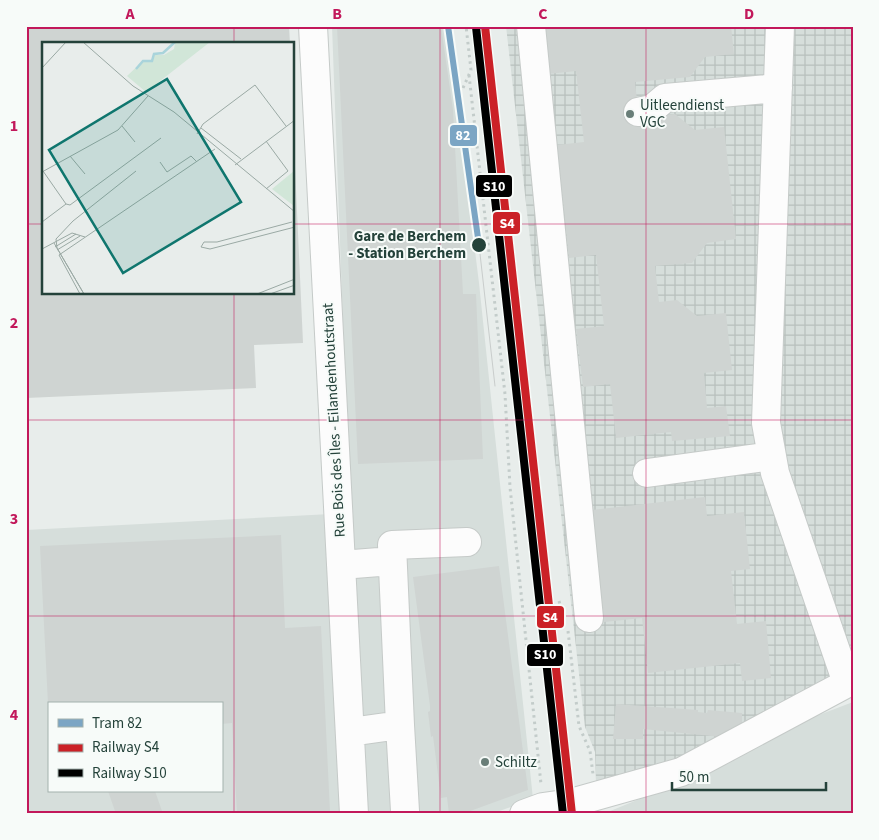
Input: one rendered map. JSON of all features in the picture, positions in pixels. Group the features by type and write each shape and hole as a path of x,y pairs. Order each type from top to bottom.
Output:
{"street":[{"name":"Rue Bois des Îles - Eilandenhoutstraat","path":"313,26 354,814"},
{"path":"531,26 573,621"},
{"path":"533,810 595,797 681,772 850,682 775,473 766,423 780,26"},
{"path":"638,112 652,109 665,98 778,88"},
{"path":"646,472 772,456"},
{"path":"405,811 392,545 467,542"},
{"path":"341,565 392,561"},
{"path":"350,732 400,725"}],"path":[{"path":"463,88 471,70 466,26"},
{"path":"468,75 504,394 533,810"},
{"path":"559,601 573,621 579,726 590,751 595,797"}],"shaded area":[{"path":"332,26 447,26 479,283 533,799 491,814 26,814 26,530 350,513"},
{"path":"506,26 853,26 853,669 668,768 596,781 595,752 585,727"},
{"path":"853,702 853,814 603,814 710,770 803,721"}],"building":[{"path":"26,26 289,26 290,42 42,42 42,295 295,295 295,167 303,343 254,345 256,388 26,398"},
{"path":"337,26 441,26 453,110 463,294 476,294 483,459 358,464"},
{"path":"543,26 731,26 734,54 705,57 690,77 635,82 639,118 675,114 695,130 724,127 736,239 707,243 692,263 655,266 659,302 677,300 697,316 726,313 732,370 704,373 707,408 726,406 730,436 672,441 671,432 616,438 610,384 583,387 576,329 604,326 596,255 569,258 557,145 584,142 576,71 548,74"},
{"path":"705,497 707,516 744,512 750,569 731,571 737,624 766,621 771,678 742,681 740,663 648,673 642,618 604,622 592,510"},
{"path":"281,535 285,628 321,626 330,812 237,814 232,723 222,724 222,702 48,702 48,704 40,546"},
{"path":"499,566 528,790 462,814 449,814 447,797 441,798 433,736 431,737 428,712 430,711 430,706 413,577"},
{"path":"616,704 698,710 698,712 707,713 708,710 742,713 742,726 721,737 643,729 643,739 613,739"},
{"path":"108,792 155,792 163,814 116,814"}],"tram line":[{"name":"82","path":"448,26 479,245"},
{"path":"479,245 495,386"}],"rail line":[{"name":"S4","path":"485,26 572,814"},
{"name":"S10","path":"476,27 563,814"}],"place":[{"name":"Uitleendienst VGC","path":"630,114"},
{"name":"Gare de Berchem - Station Berchem","path":"479,245"},
{"name":"Schiltz","path":"485,762"}]}
